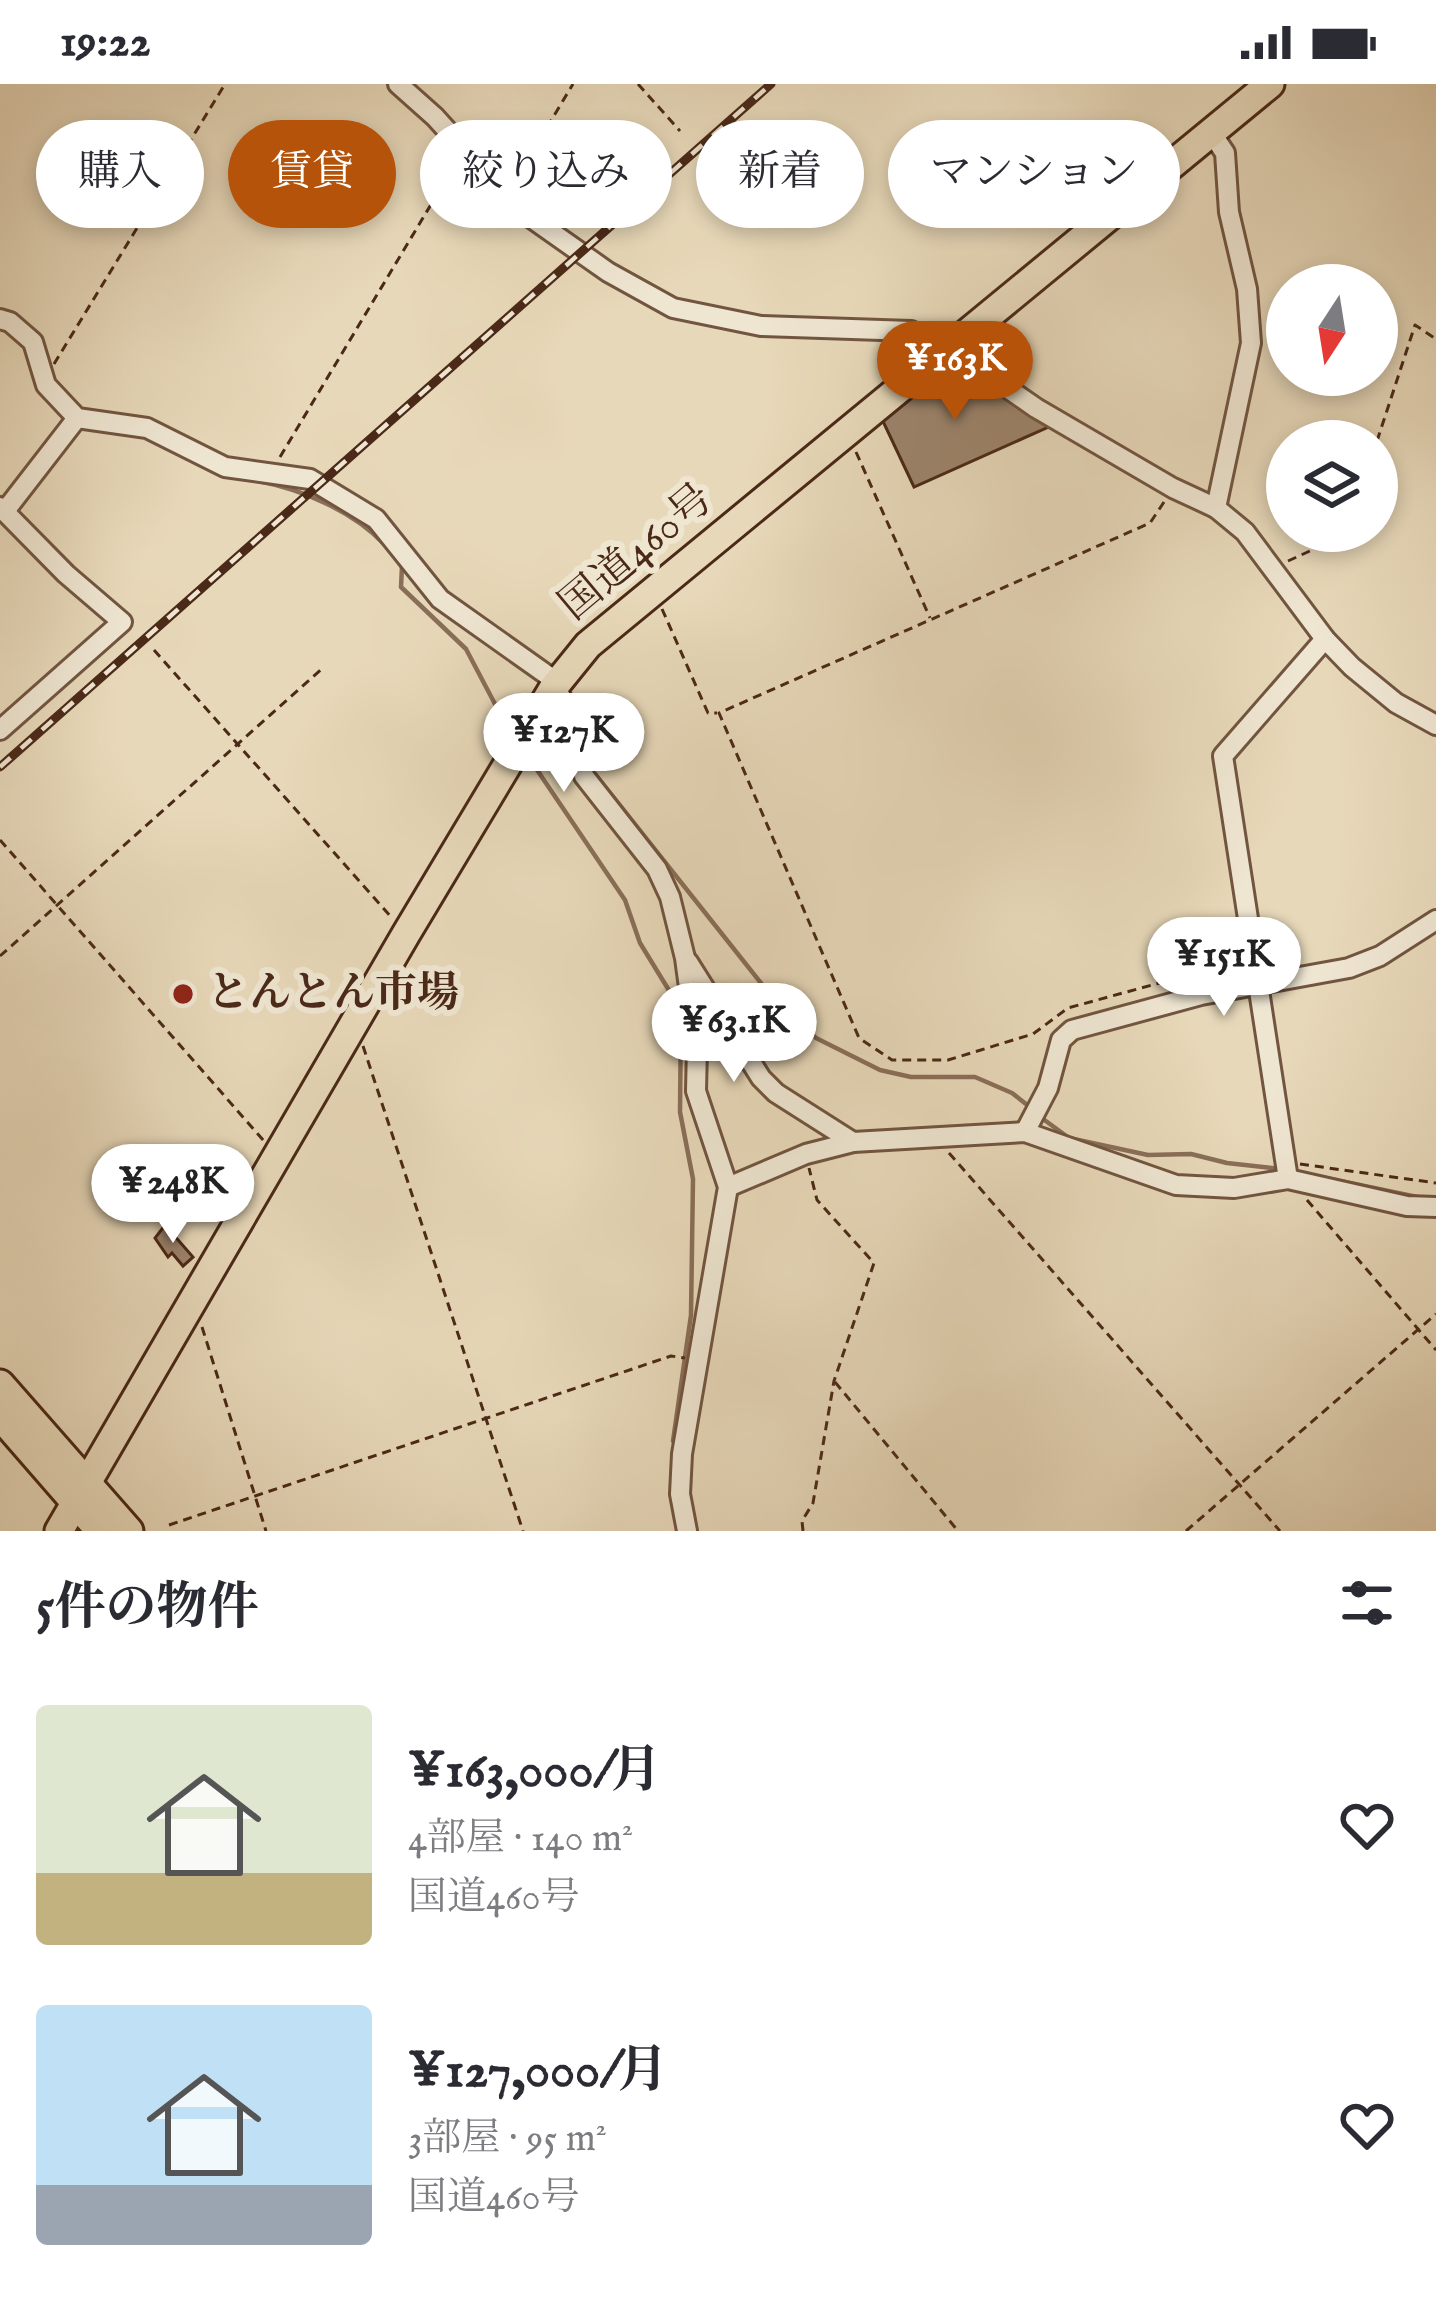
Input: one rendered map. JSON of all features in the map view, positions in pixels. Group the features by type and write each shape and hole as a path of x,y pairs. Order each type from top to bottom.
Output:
{"highway":[{"name":"国道460号","path":"59,1531 406,934 554,687 588,645 1270,84"},
{"path":"0,1384 82,1495 100,1531"},
{"path":"0,1416 82,1495 129,1531"}],"street":[{"path":"398,84 435,120"},
{"path":"1211,132 1225,153 1229,212 1247,289 1251,343 1216,508"},
{"path":"545,228 673,308 761,326 911,331 951,350 1036,408 1216,508 1245,532 1325,640 1352,667 1396,703 1436,725"},
{"path":"0,319 33,342 46,385 77,418 147,428 225,467 310,479 376,519 440,598 550,677 574,722 584,776 657,868 670,897 686,958 697,1047 695,1091 728,1186 682,1454 680,1494 687,1531"},
{"path":"0,730 122,622 66,574 3,509 77,418"},
{"path":"1291,1174 1223,756 1325,640"},
{"path":"1025,1132 1048,1088 1061,1040 1072,1030 1201,995 1349,968 1380,956 1436,920"},
{"path":"686,958 761,1078 776,1093 853,1142"},
{"path":"728,1186 806,1154 853,1142 1025,1132 1176,1186 1234,1188 1291,1174 1407,1205 1436,1207"}],"path":[{"path":"43,372 58,361 225,84"},
{"path":"552,120 573,84"},
{"path":"638,84 680,131"},
{"path":"270,474 420,223"},
{"path":"1384,420 1415,325 1436,339"},
{"path":"848,434 930,619"},
{"path":"654,592 708,712 719,713 1150,523 1173,488"},
{"path":"1273,567 1307,552"},
{"path":"154,650 406,934"},
{"path":"0,956 324,667"},
{"path":"719,713 859,1038 874,1052 892,1060 948,1060 1033,1034 1068,1008 1196,973 1201,995"},
{"path":"0,840 277,1156"},
{"path":"355,1022 524,1531"},
{"path":"935,1136 1280,1531"},
{"path":"803,1531 802,1521 813,1503 834,1381 874,1263 817,1200 806,1154"},
{"path":"1291,1174 1436,1183"},
{"path":"1291,1174 1306,1198 1436,1350"},
{"path":"194,1300 266,1531"},
{"path":"1186,1531 1436,1314"},
{"path":"169,1525 670,1356 697,1359"},
{"path":"834,1381 958,1531"}],"building":[{"path":"951,361 1053,425 914,487 880,415"},
{"path":"165,1225 193,1257 183,1266 172,1253 168,1257 155,1238"}],"waterway":[{"path":"39,390 59,412"},
{"path":"258,481 326,503 384,544"},
{"path":"402,566 401,587 466,649 505,723"},
{"path":"529,758 625,900 640,943 681,1010 680,1112 693,1179 691,1315 673,1441"},
{"path":"595,774 768,992 816,1038 880,1070 911,1077 975,1077 1012,1093 1031,1108"},
{"path":"1039,1116 1069,1138 1148,1155 1191,1154 1281,1169"},
{"path":"1292,1171 1422,1198"}],"railway":[{"path":"0,767 771,84"}],"place":[{"name":"とんとん市場","path":"183,994"}]}
